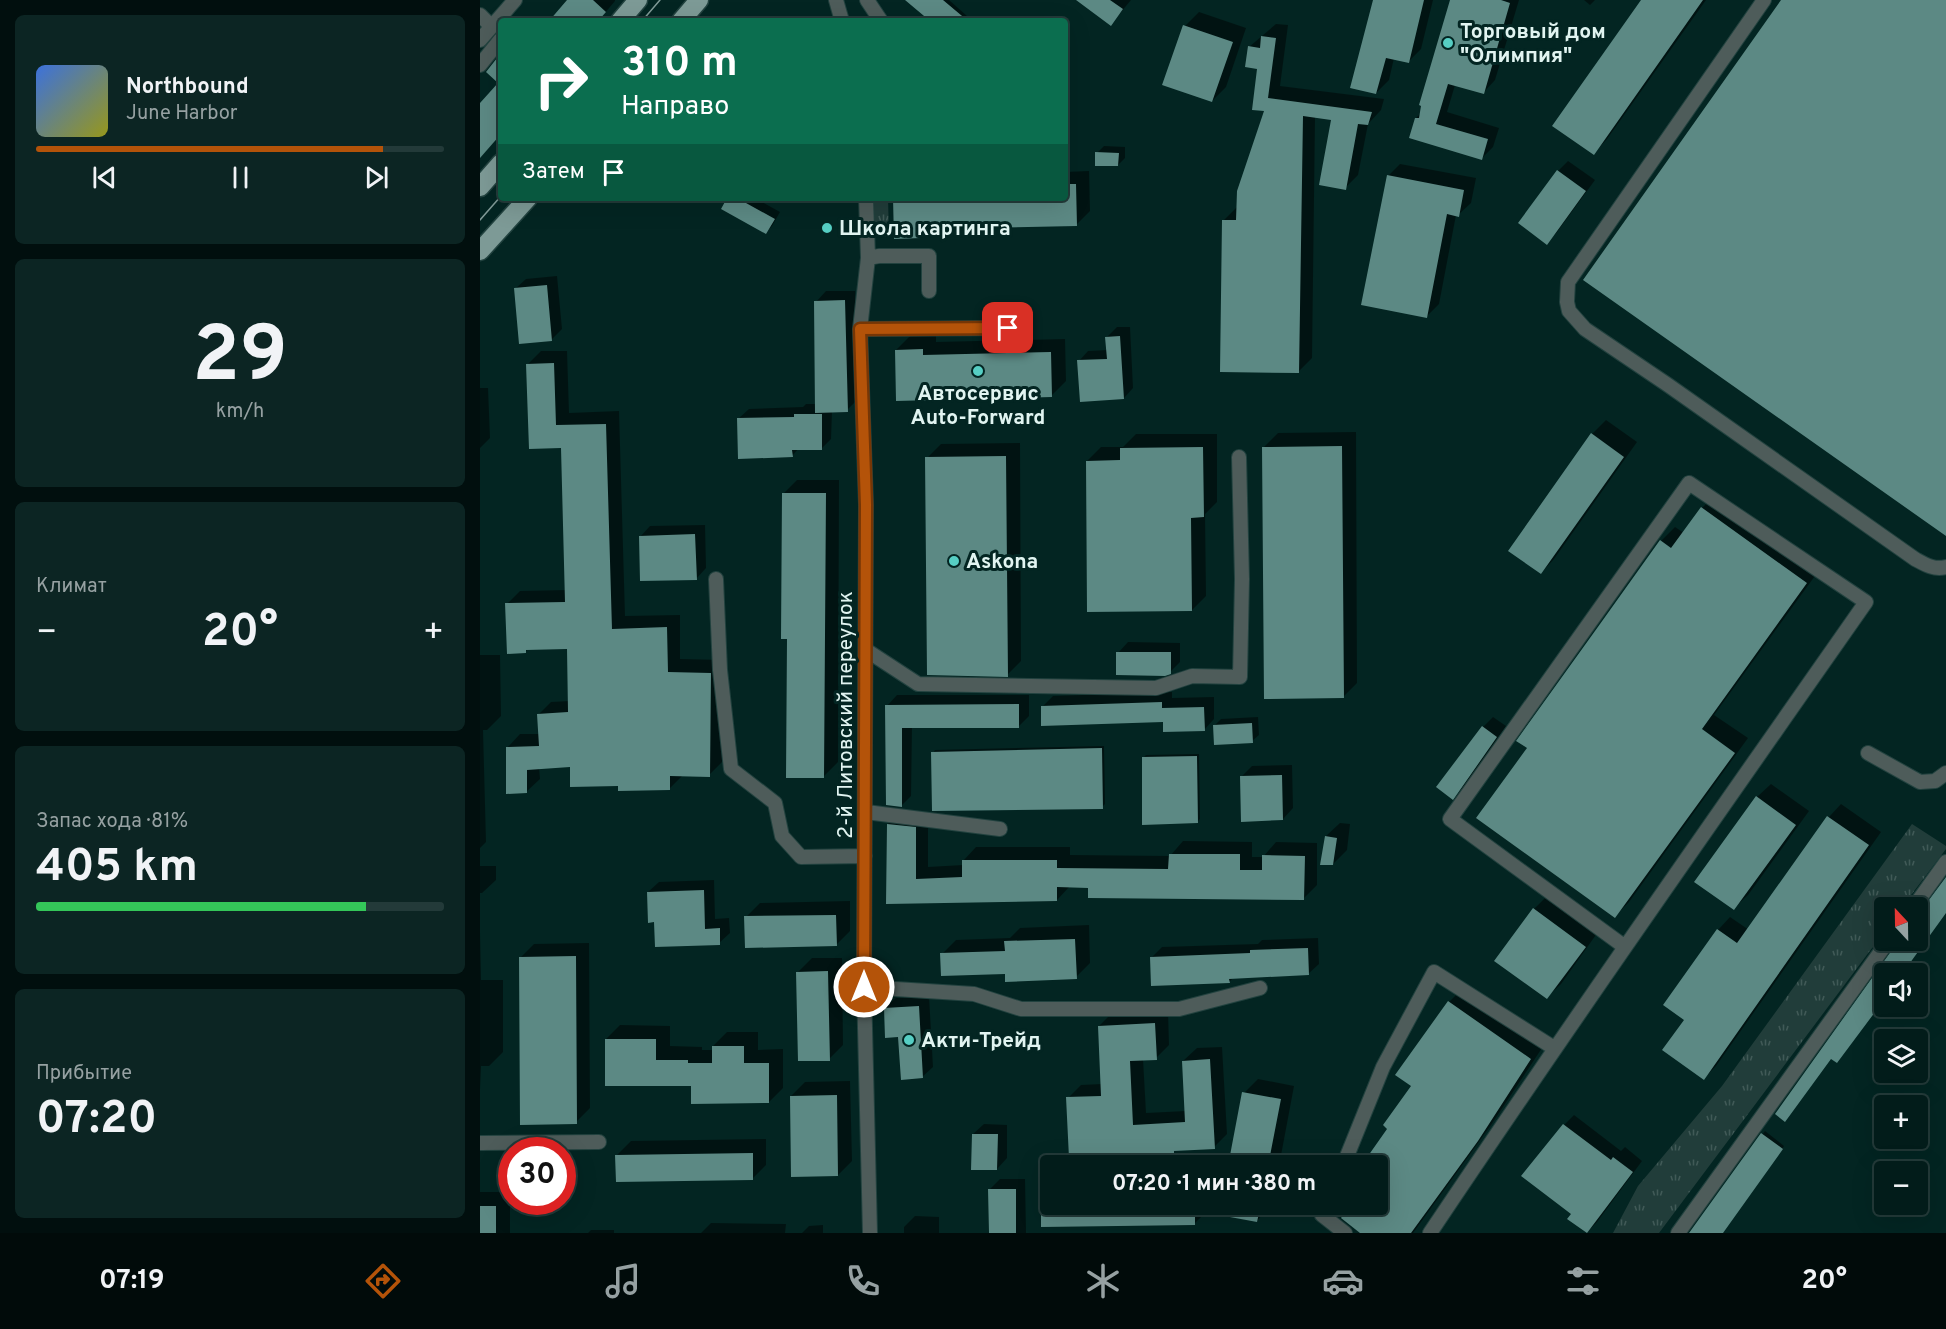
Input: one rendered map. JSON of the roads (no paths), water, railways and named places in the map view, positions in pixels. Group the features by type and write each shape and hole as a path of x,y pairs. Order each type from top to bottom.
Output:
{"main road":[{"path":"684,18 699,0"},
{"path":"480,187 498,166"},
{"path":"480,251 525,201"}],"street":[{"path":"498,18 515,0"},
{"path":"836,0 841,18"},
{"path":"867,0 878,18"},
{"path":"1764,0 1568,282 1569,311 1586,329 1915,559 1929,567 1946,567"},
{"path":"480,15 491,26"},
{"path":"480,40 498,18"},
{"path":"480,65 498,42"},
{"name":"2-й Литовский переулок","path":"866,201 868,258 860,329 866,505 864,987 870,1233"},
{"path":"868,258 929,256 929,291"},
{"path":"860,329 1008,328"},
{"path":"866,650 918,684 1156,688 1192,676 1239,677 1242,579 1239,457"},
{"path":"1430,1233 1554,1048 1625,947 1866,602 1689,483 1450,819 1625,947"},
{"path":"716,579 720,670 731,769 775,803 782,836 801,857 865,856"},
{"path":"1868,753 1920,783 1935,781 1946,773"},
{"path":"866,812 1000,829"},
{"path":"1921,897 1946,862"},
{"path":"1678,1233 1881,951"},
{"path":"1347,1155 1383,1067 1434,972 1554,1048"},
{"path":"864,987 974,994 1021,1009 1179,1009 1260,988"},
{"path":"480,1143 599,1142"},
{"path":"1322,1215 1345,1233"}],"tram line":[{"path":"645,18 660,0"},
{"path":"480,220 498,199"}],"place":[{"name":"Торговый дом \"Олимпия\"","path":"1448,43"},
{"name":"Школа картинга","path":"827,228"},
{"name":"Автосервис Auto-Forward","path":"978,371"},
{"name":"Askona","path":"954,561"},
{"name":"Акти-Трейд","path":"909,1040"}]}
